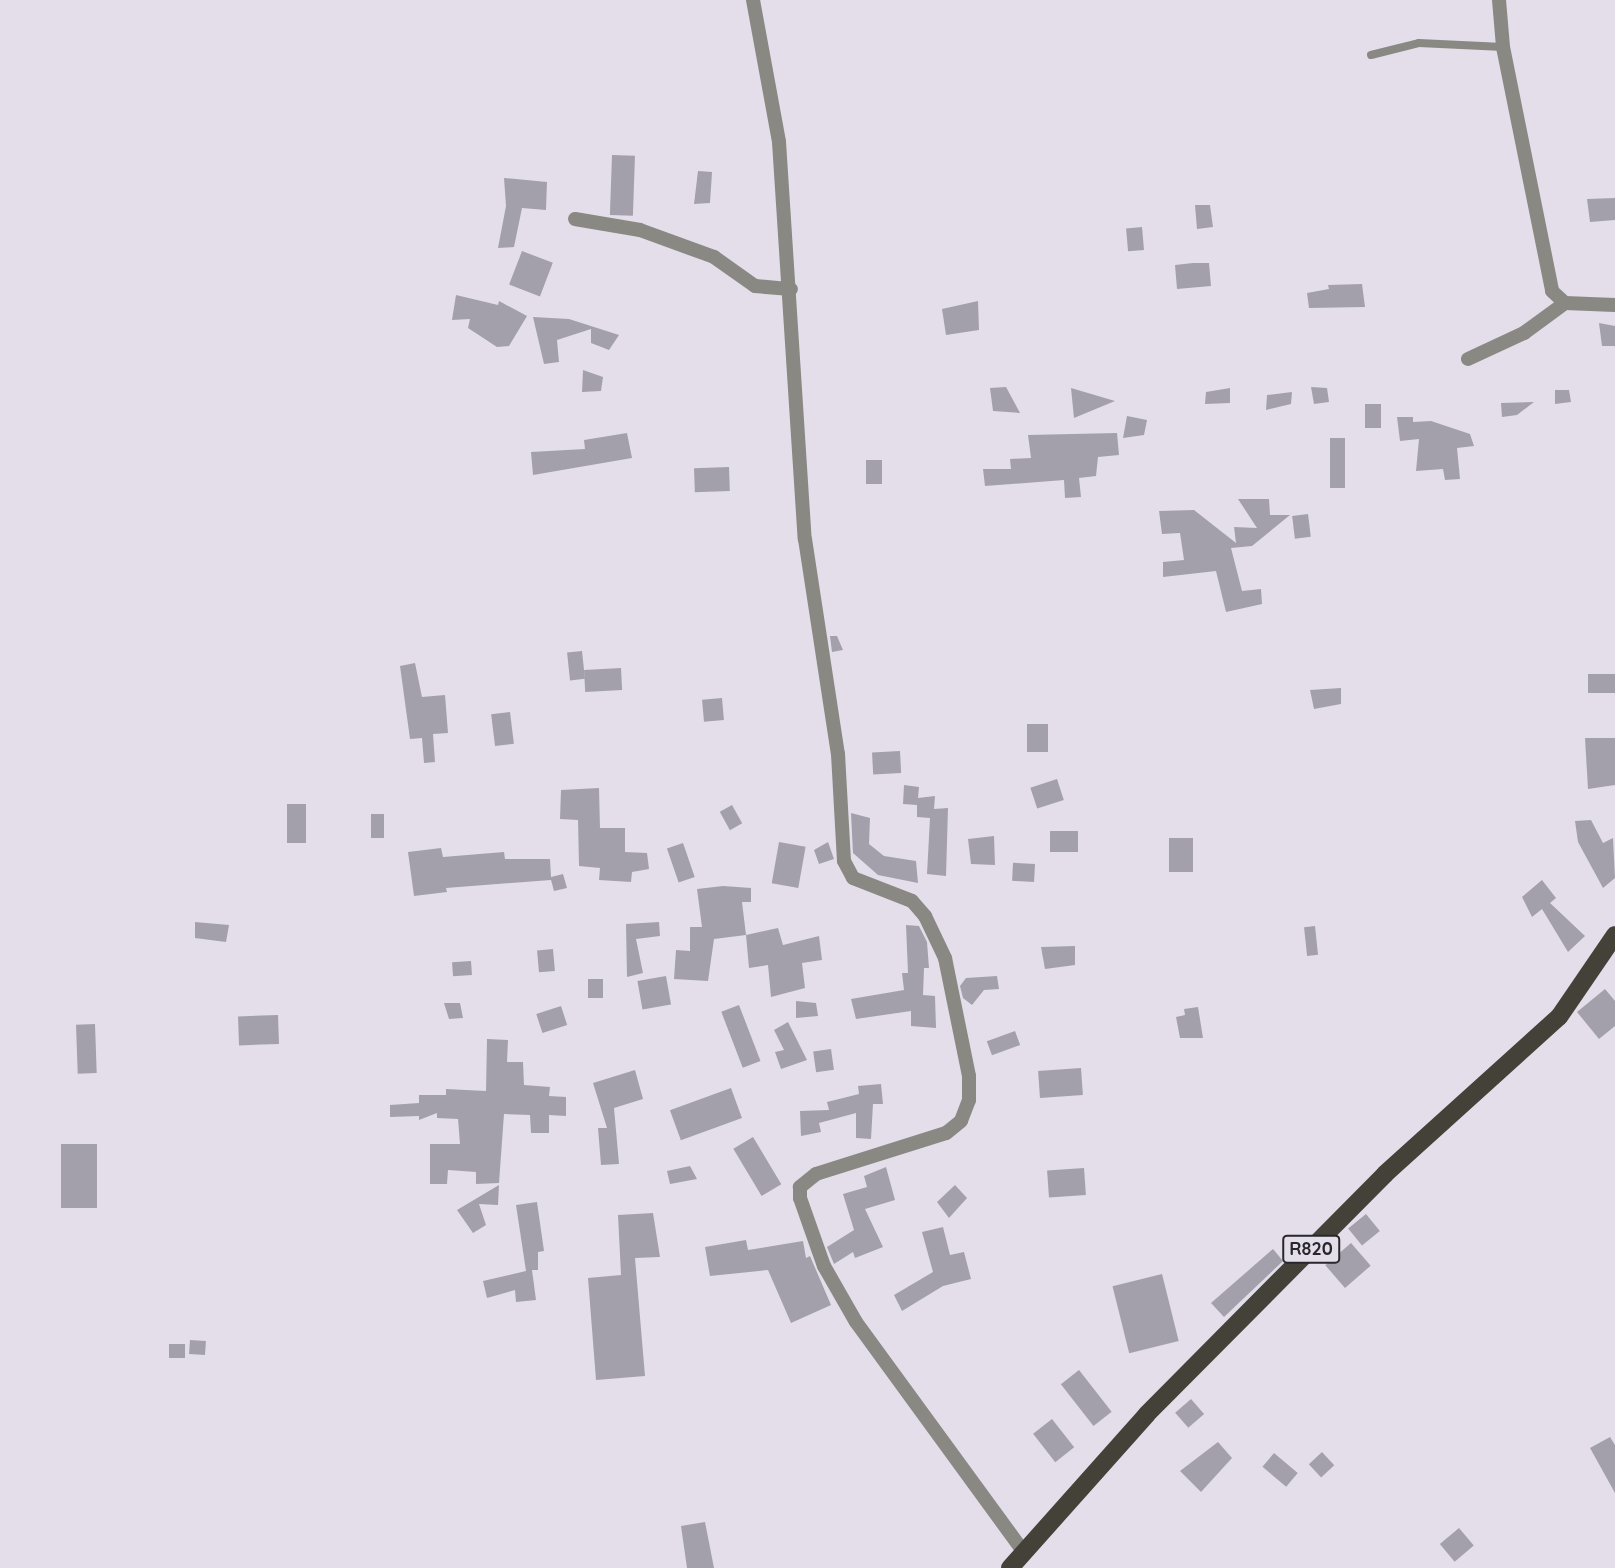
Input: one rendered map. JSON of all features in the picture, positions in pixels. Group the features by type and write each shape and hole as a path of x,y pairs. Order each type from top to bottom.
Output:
{"main road":[{"name":"R820","path":"1010,1568 1147,1414 1385,1174 1559,1017 1594,960 1615,935"}],"street":[{"path":"753,0 779,142 791,289 793,384 805,539 838,754 844,862 853,878 912,901 925,916 953,986 969,1100 961,1121 946,1133 816,1174 800,1187 800,1198 824,1266 856,1322 1024,1552"},
{"path":"1499,0 1503,47 1546,270 1552,291 1565,303"},
{"path":"575,219 640,230 713,257 755,286 791,289"},
{"path":"1468,359 1524,333 1565,303 1615,305"}],"lane":[{"path":"1371,55 1419,43 1503,47"}],"building":[{"path":"612,155 635,156 633,216 610,215"},
{"path":"698,171 712,172 710,203 694,204"},
{"path":"504,178 547,182 546,210 522,208 514,247 498,248 506,206"},
{"path":"1615,198 1615,220 1590,222 1587,199"},
{"path":"1195,205 1210,205 1213,227 1197,229"},
{"path":"1142,227 1144,250 1128,251 1126,228"},
{"path":"522,251 553,263 540,296 509,285"},
{"path":"1209,263 1211,286 1177,289 1175,265"},
{"path":"1362,284 1365,307 1309,308 1307,293 1329,289 1328,285"},
{"path":"456,295 498,305 499,301 527,316 509,346 497,347 468,328 470,319 452,320"},
{"path":"978,301 979,330 946,335 942,309"},
{"path":"533,317 569,319 619,335 609,350 591,343 591,329 557,340 559,362 544,364"},
{"path":"1599,323 1615,326 1615,346 1602,346"},
{"path":"583,370 603,377 601,391 582,392"},
{"path":"1006,387 1020,413 993,411 990,388"},
{"path":"1311,387 1327,388 1329,402 1314,404"},
{"path":"1071,388 1115,401 1074,418"},
{"path":"1230,388 1230,403 1205,404 1206,392"},
{"path":"1555,390 1569,390 1571,402 1555,404"},
{"path":"1292,392 1291,404 1266,410 1267,395"},
{"path":"1534,402 1517,415 1502,417 1501,403"},
{"path":"1365,404 1381,404 1381,428 1365,428"},
{"path":"1127,416 1147,420 1144,435 1123,438"},
{"path":"1397,417 1413,417 1413,422 1431,421 1470,434 1474,446 1457,448 1460,479 1445,480 1443,469 1416,471 1419,439 1400,441"},
{"path":"627,433 632,458 533,475 531,452 585,449 584,440"},
{"path":"1117,433 1119,455 1098,457 1096,476 1079,478 1081,497 1065,498 1064,480 985,486 983,469 1011,469 1010,459 1031,458 1028,435"},
{"path":"1330,438 1345,438 1345,488 1330,488"},
{"path":"866,460 882,460 882,484 866,484"},
{"path":"729,467 730,491 695,492 694,468"},
{"path":"1238,499 1269,499 1270,515 1290,515 1252,546 1231,548 1242,591 1261,589 1262,604 1226,612 1216,571 1163,577 1163,562 1184,560 1180,533 1162,534 1159,511 1194,510 1236,543 1234,527 1257,528"},
{"path":"1308,514 1311,537 1295,539 1292,516"},
{"path":"830,636 837,636 843,650 832,652"},
{"path":"582,651 585,679 570,680 567,653"},
{"path":"415,663 422,697 445,695 448,733 433,734 435,762 424,763 422,738 410,739 400,666"},
{"path":"621,668 622,690 585,692 584,670"},
{"path":"1588,674 1615,674 1615,693 1588,693"},
{"path":"1341,688 1341,704 1314,709 1310,690"},
{"path":"722,698 724,720 704,722 702,700"},
{"path":"510,712 514,744 495,746 491,714"},
{"path":"1027,724 1048,724 1048,752 1027,752"},
{"path":"1585,738 1615,738 1615,785 1588,789"},
{"path":"900,751 901,773 873,774 872,752"},
{"path":"1057,779 1064,800 1037,809 1030,788"},
{"path":"904,785 919,787 918,798 935,796 934,809 948,808 946,876 927,874 930,818 917,817 917,805 903,804"},
{"path":"599,788 600,828 625,828 625,852 647,853 649,869 632,872 631,882 599,880 600,868 579,866 578,820 560,819 561,790"},
{"path":"287,804 306,804 306,843 287,843"},
{"path":"732,805 742,823 730,830 720,812"},
{"path":"851,813 870,818 869,844 884,856 916,861 918,883 878,875 853,853"},
{"path":"371,814 384,814 384,838 371,838"},
{"path":"1591,820 1603,843 1613,838 1615,878 1603,888 1578,842 1575,821"},
{"path":"1050,831 1078,831 1078,852 1050,852"},
{"path":"994,836 995,865 971,864 968,839"},
{"path":"1169,838 1193,838 1193,872 1169,872"},
{"path":"779,842 806,847 798,888 772,883"},
{"path":"828,842 834,859 819,864 814,850"},
{"path":"683,843 695,877 679,883 667,849"},
{"path":"441,848 443,857 504,852 505,859 550,859 551,877 563,874 567,888 554,891 551,880 446,888 447,892 414,896 408,852"},
{"path":"1013,863 1035,864 1034,882 1012,881"},
{"path":"1542,880 1556,898 1550,903 1585,936 1568,952 1542,909 1532,917 1522,897"},
{"path":"723,886 751,888 751,902 742,902 746,935 714,939 708,981 674,979 676,950 690,951 690,927 702,927 697,889"},
{"path":"195,922 229,925 226,942 195,938"},
{"path":"659,922 660,936 636,939 643,973 627,977 626,924"},
{"path":"906,925 919,926 927,942 929,968 924,968 923,995 935,996 936,1028 911,1026 911,1011 856,1019 851,999 904,990 902,973 908,973"},
{"path":"1315,926 1318,955 1307,956 1304,927"},
{"path":"778,928 783,945 819,936 822,960 802,963 805,988 771,997 768,965 749,968 746,935"},
{"path":"1075,946 1075,965 1045,969 1041,947"},
{"path":"553,949 555,971 539,972 537,950"},
{"path":"471,961 472,975 453,976 452,962"},
{"path":"666,976 671,1005 642,1010 637,981"},
{"path":"997,976 999,989 984,990 972,1005 963,998 960,986 966,978"},
{"path":"588,979 603,979 603,998 588,998"},
{"path":"1605,989 1615,1001 1615,1026 1599,1039 1577,1012"},
{"path":"796,1001 816,1003 818,1016 796,1018"},
{"path":"444,1003 460,1003 463,1018 449,1019"},
{"path":"739,1005 761,1061 743,1068 721,1012"},
{"path":"561,1006 567,1025 542,1033 536,1014"},
{"path":"1198,1007 1203,1038 1180,1038 1176,1017 1185,1015 1184,1009"},
{"path":"278,1015 279,1044 239,1045 238,1016"},
{"path":"788,1022 807,1060 781,1069 775,1052 784,1050 774,1030"},
{"path":"95,1024 97,1073 78,1074 76,1025"},
{"path":"1015,1031 1020,1045 992,1055 987,1041"},
{"path":"487,1039 508,1040 507,1062 523,1062 524,1085 550,1087 549,1096 566,1097 566,1116 549,1115 549,1133 531,1133 530,1115 504,1114 499,1183 476,1184 476,1172 448,1170 447,1184 430,1184 430,1144 460,1144 458,1119 437,1118 437,1113 419,1120 419,1116 390,1117 390,1105 419,1103 419,1095 446,1095 446,1089 486,1091"},
{"path":"831,1049 834,1070 816,1072 813,1052"},
{"path":"1081,1068 1083,1095 1040,1098 1038,1071"},
{"path":"635,1070 643,1099 614,1108 619,1164 601,1165 598,1128 607,1128 593,1083"},
{"path":"881,1084 883,1104 873,1104 871,1139 856,1138 856,1113 819,1123 821,1132 801,1136 800,1111 829,1110 827,1102 859,1094 858,1086"},
{"path":"731,1088 742,1118 681,1140 670,1110"},
{"path":"753,1137 781,1184 762,1196 733,1149"},
{"path":"61,1144 97,1144 97,1208 61,1208"},
{"path":"690,1166 697,1179 670,1184 667,1171"},
{"path":"886,1167 895,1200 865,1209 883,1247 855,1258 853,1252 834,1264 827,1247 854,1230 843,1194 867,1187 864,1176"},
{"path":"1084,1168 1086,1195 1049,1198 1047,1171"},
{"path":"499,1185 498,1205 479,1204 486,1225 473,1233 457,1210"},
{"path":"955,1185 967,1198 949,1218 937,1202"},
{"path":"537,1202 544,1251 538,1252 538,1270 532,1270 536,1300 516,1302 515,1290 487,1298 483,1281 526,1271 516,1205"},
{"path":"653,1213 660,1257 635,1258 645,1376 596,1380 588,1278 621,1275 618,1215"},
{"path":"1366,1214 1380,1231 1362,1246 1348,1228"},
{"path":"943,1227 950,1255 964,1252 971,1279 943,1286 902,1311 894,1295 933,1272 922,1232"},
{"path":"746,1240 748,1250 803,1241 806,1258 810,1256 831,1305 791,1323 768,1270 710,1276 705,1247"},
{"path":"1351,1243 1371,1266 1345,1288 1325,1265"},
{"path":"1273,1249 1283,1261 1224,1317 1211,1303"},
{"path":"1162,1274 1179,1341 1129,1353 1113,1286"},
{"path":"190,1340 206,1341 205,1355 189,1354"},
{"path":"169,1344 185,1344 185,1358 169,1358"},
{"path":"1079,1370 1112,1412 1094,1426 1061,1384"},
{"path":"1191,1399 1204,1414 1188,1428 1175,1413"},
{"path":"1052,1419 1074,1447 1055,1462 1033,1434"},
{"path":"1610,1437 1615,1445 1615,1493 1590,1448"},
{"path":"1218,1442 1232,1458 1201,1492 1180,1471"},
{"path":"1322,1452 1334,1465 1321,1477 1309,1464"},
{"path":"1274,1453 1298,1473 1286,1487 1262,1467"},
{"path":"705,1522 714,1568 687,1568 681,1526"},
{"path":"1459,1528 1474,1546 1455,1562 1440,1544"}]}
